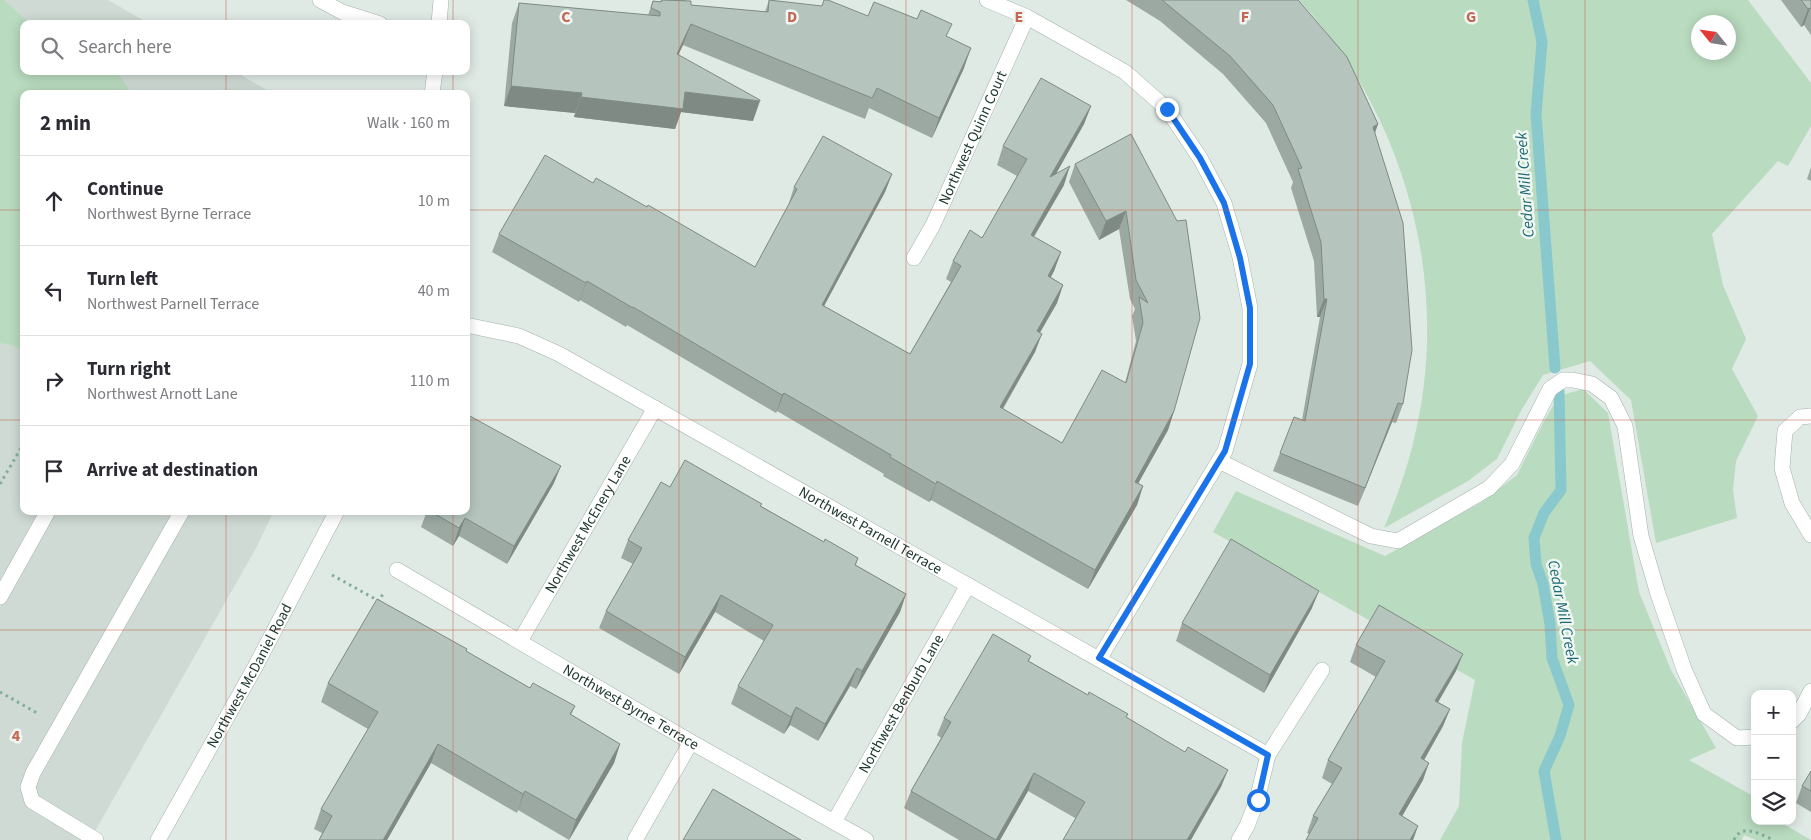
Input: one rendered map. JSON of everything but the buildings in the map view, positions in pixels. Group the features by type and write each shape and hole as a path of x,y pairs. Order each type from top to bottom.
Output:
{"street":[{"path":"320,0 342,12 367,20"},
{"path":"440,20 442,0"},
{"path":"987,0 1027,17 1125,72 1167,109 1200,158 1224,203 1240,258 1250,308 1250,364 1225,451 1099,658"},
{"name":"Northwest Quinn Court","path":"914,258 933,225 1027,17"},
{"path":"433,90 434,75"},
{"name":"Northwest Parnell Terrace","path":"470,326 519,336 559,354 1268,755"},
{"path":"1219,460 1371,536 1398,541 1490,488 1512,464 1550,389 1563,380 1592,384 1611,398 1625,426 1641,536 1658,594 1684,669 1704,714 1737,738 1751,737"},
{"name":"Northwest McEnery Lane","path":"520,641 655,408"},
{"path":"1811,416 1800,418 1785,431 1782,468 1792,503 1811,535"},
{"path":"0,596 46,515"},
{"path":"96,840 32,801 28,787 33,773 180,515"},
{"name":"Northwest McDaniel Road","path":"158,840 254,669 335,515"},
{"name":"Northwest Byrne Terrace","path":"398,570 691,742 866,840"},
{"name":"Northwest Benburb Lane","path":"834,822 968,585"},
{"path":"1240,840 1258,800 1268,755 1322,670"},
{"path":"1796,717 1811,691"},
{"path":"635,840 691,742"}],"path":[{"path":"0,484 20,450"},
{"path":"310,564 379,601"},
{"path":"0,692 60,725"},
{"path":"1734,840 1736,835 1743,830 1748,830 1774,840"}],"shaded area":[{"path":"0,0 108,0 143,20 20,20 20,75 241,75 267,90 20,90 20,515 272,515 255,550 90,840 0,840"}],"green space":[{"path":"0,0 4,0 27,20 20,20 20,75 119,75 127,90 20,90 20,350 12,345 0,343"},
{"path":"1299,0 1748,0 1811,83 1811,126 1788,166 1778,161 1712,234 1723,285 1746,339 1732,369 1758,416 1736,461 1733,490 1737,518 1656,543 1631,400 1590,361 1543,375 1522,409 1497,459 1468,481 1384,528 1401,484 1414,439 1424,381 1427,322 1423,263 1411,205 1392,149 1367,96 1336,46"},
{"path":"1583,389 1608,413 1639,592 1671,670 1716,748 1689,760 1751,795 1751,825 1785,825 1811,840 1756,840 1744,835 1742,840 1440,840 1459,806 1462,743 1475,680 1213,532 1236,491 1385,556 1482,502 1517,475 1544,421 1559,396"}],"waterway":[{"name":"Cedar Mill Creek","path":"1533,0 1542,42 1536,114 1555,368"},
{"name":"Cedar Mill Creek","path":"1556,840 1544,771 1560,736 1569,705 1552,658 1550,624 1543,584 1536,564 1534,538 1544,513 1561,490 1559,391"}],"route":[{"path":"1167,109 1200,158 1224,203 1240,258 1250,308 1250,364 1225,451 1099,658 1268,755 1258,800"}]}
